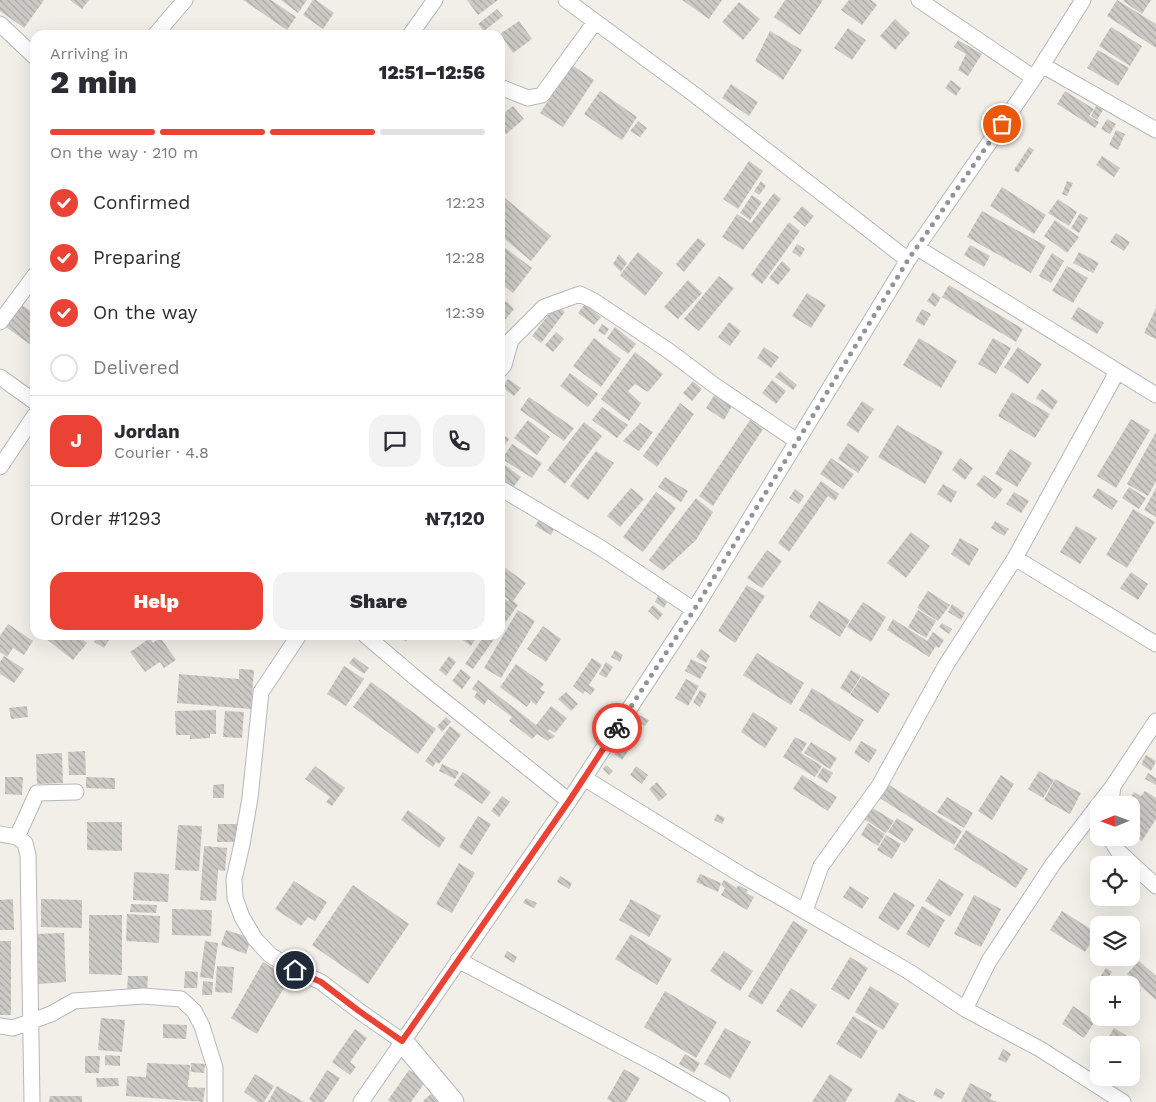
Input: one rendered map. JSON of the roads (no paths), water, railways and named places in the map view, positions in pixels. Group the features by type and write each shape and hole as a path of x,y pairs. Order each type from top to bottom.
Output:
{"street":[{"path":"158,30 185,0"},
{"path":"414,30 435,0"},
{"path":"566,0 695,95 908,260"},
{"path":"919,0 1034,78"},
{"path":"361,1102 569,801 694,610 916,247 1034,78 1083,0"},
{"path":"505,89 528,98 542,95 595,22"},
{"path":"0,24 30,52"},
{"path":"1042,65 1156,130"},
{"path":"916,247 1117,372 1156,394"},
{"path":"0,322 30,281"},
{"path":"505,362 512,340 544,307 580,294 594,301 669,351 714,385 797,441"},
{"path":"805,910 822,866 879,786 946,665 1015,558 1117,372"},
{"path":"0,377 30,398"},
{"path":"0,467 30,422"},
{"path":"505,491 602,548 694,610"},
{"path":"1015,558 1156,644"},
{"path":"296,640 261,692 250,798 234,879 235,898 246,925 255,939 270,955 295,970 321,982 402,1041 454,1102"},
{"path":"371,640 569,801"},
{"path":"965,1009 989,961 1053,864 1114,786 1156,722"},
{"path":"584,778 740,874 908,971 965,1009 1040,1049 1123,1102"},
{"path":"1112,796 1114,786"},
{"path":"17,837 37,793 76,792"},
{"path":"0,834 17,837 25,843 28,855 32,1102"},
{"path":"1115,846 1156,886"},
{"path":"458,960 657,1065 722,1102"},
{"path":"0,1026 13,1028 74,1001 143,996 181,999 194,1011 202,1026 210,1050 215,1068 215,1102"}]}
